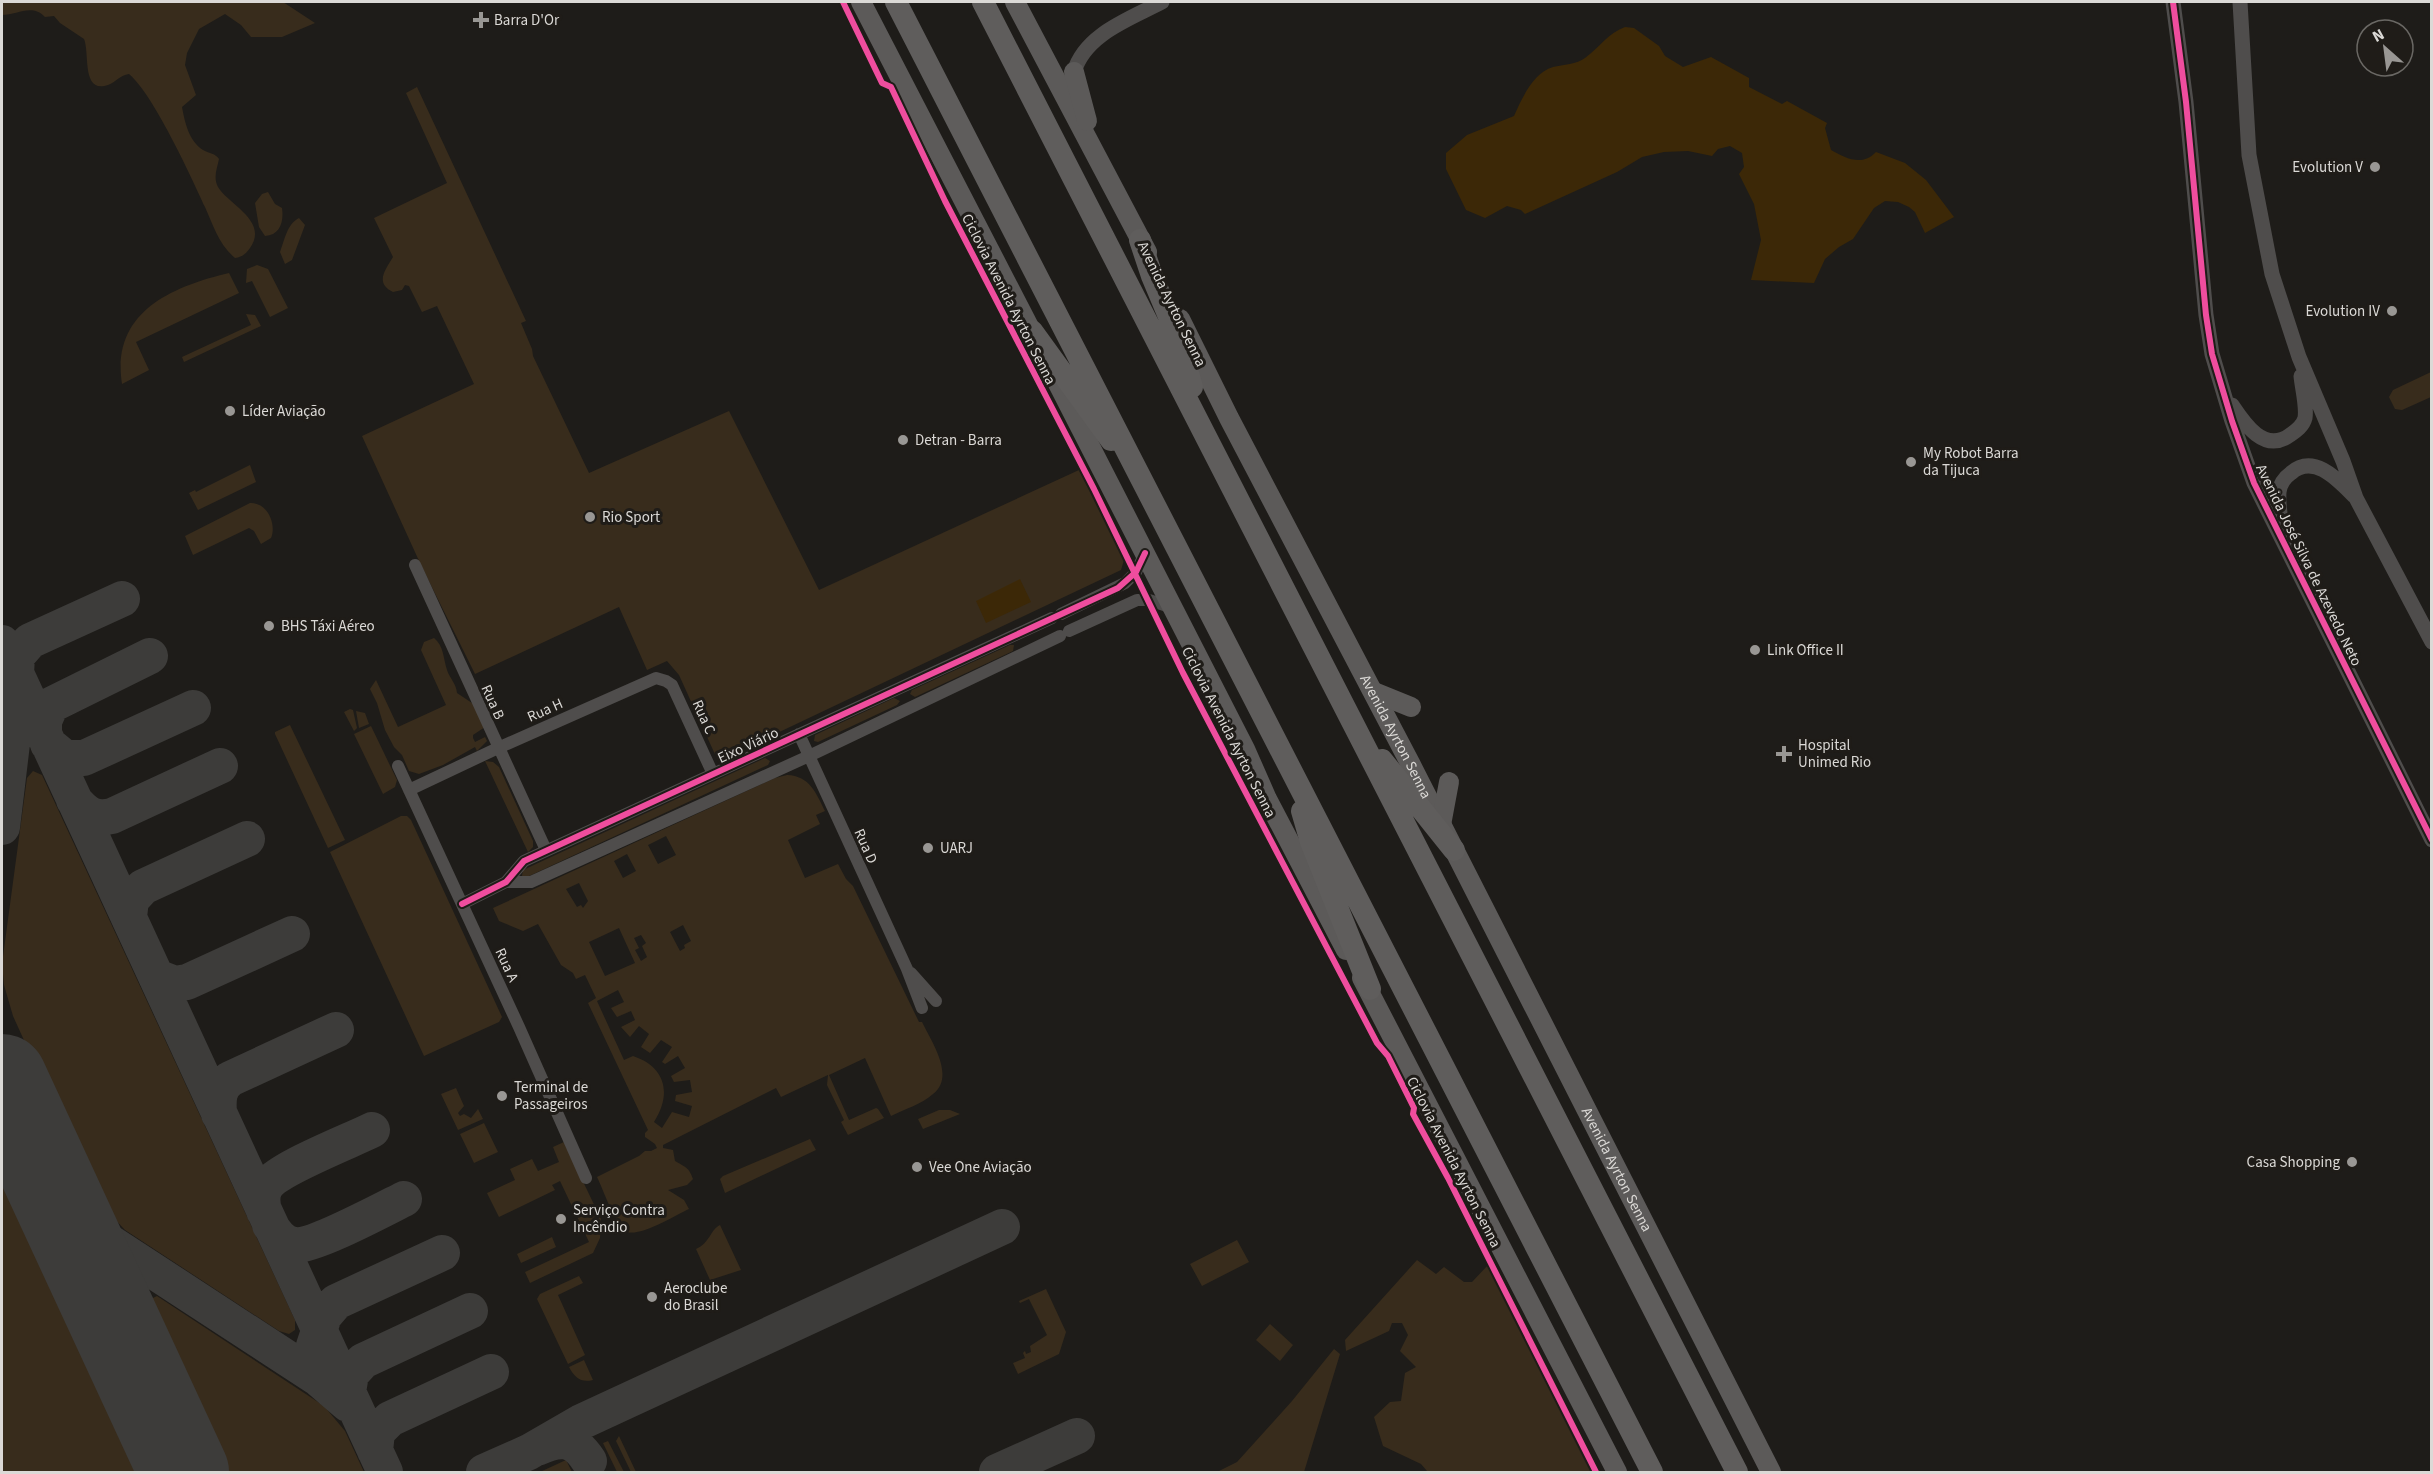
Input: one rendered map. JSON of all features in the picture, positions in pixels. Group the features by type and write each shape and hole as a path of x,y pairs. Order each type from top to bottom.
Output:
{"highway":[{"path":"861,2 1240,739 1267,799 1330,923 1370,989 1617,1473"},
{"path":"896,2 1652,1473"},
{"name":"Avenida Ayrton Senna","path":"983,2 1737,1473"},
{"name":"Avenida Ayrton Senna","path":"1015,2 1094,150 1228,418 1374,692 1771,1473"},
{"path":"1074,72 1094,150"},
{"path":"1140,240 1152,276 1178,338 1205,435"},
{"path":"1032,331 1080,400 1148,489"},
{"path":"1374,692 1411,707"},
{"path":"1352,721 1454,850"},
{"path":"1441,825 1449,782"},
{"path":"1301,788 1303,820 1370,989"},
{"path":"1706,1412 1750,1473"}],"street":[{"path":"1074,72 1081,53 1099,37 1162,2"},
{"name":"Avenida José Silva de Azevedo Neto","path":"2173,2 2186,102 2206,315 2212,354 2254,483 2432,840"},
{"path":"2240,2 2249,155 2272,274 2299,357 2343,461 2356,498 2432,642"},
{"path":"2225,395 2247,427 2258,437 2267,440 2284,439 2298,430 2305,418 2299,357"},
{"path":"2284,542 2279,490 2284,478 2294,470 2310,465 2323,470 2333,476 2356,498"},
{"name":"Eixo Viário","path":"462,904 506,882 524,861 546,850 1118,588 1136,572 1145,553"},
{"name":"Rua B","path":"415,565 546,850"},
{"path":"1118,588 1127,603"},
{"name":"Eixo Viário","path":"506,882 531,882 809,756 1127,603 1149,600 1173,608"},
{"name":"Rua H","path":"409,790 650,679 661,679"},
{"name":"Rua C","path":"661,679 672,685 678,695 713,774"},
{"name":"Rua D","path":"799,734 907,969 922,1008"},
{"path":"773,746 782,767"},
{"name":"Rua A","path":"398,766 586,1178"},
{"path":"2403,784 2432,814"},
{"name":"Rua D","path":"907,969 936,1001"}],"shaded area":[{"path":"2,2 283,2 315,23 282,37 251,37 241,25 225,14 199,29 187,53 185,65 196,95 182,107 186,125 194,142 219,159 216,176 218,187 245,214 255,230 255,238 245,254 235,258 221,241 171,136 139,84 129,74 108,85 94,84 88,71 84,39 60,23 54,16 45,17 30,10 2,15"},
{"path":"1625,27 1634,28 1659,46 1665,56 1683,67 1711,57 1749,78 1749,87 1782,104 1787,101 1827,123 1825,128 1831,150 1842,156 1859,160 1871,157 1876,152 1905,163 1926,180 1954,217 1925,233 1915,212 1909,207 1898,202 1885,201 1874,208 1853,239 1825,259 1814,283 1751,280 1761,240 1754,204 1739,174 1744,167 1742,153 1730,146 1718,149 1712,156 1688,151 1664,152 1642,157 1617,172 1525,214 1521,210 1507,206 1485,218 1466,210 1446,169 1446,153 1467,135 1514,116 1529,87 1546,70 1582,60 1614,33"},
{"name":"Rio Sport","path":"417,87 526,321 521,323 533,356 589,473 729,411 819,590 1079,470 1124,560 1121,570 718,761 679,675 667,661 647,670 619,607 475,674 420,563 362,436 474,384 437,306 422,312 409,286 405,285 402,290 393,292 387,288 383,280 393,257 374,218 447,183 406,93"},
{"path":"268,192 275,204 282,208 282,218 280,227 274,233 265,236 259,227 255,203 262,194"},
{"path":"299,218 305,225 292,260 285,264 280,252 289,228"},
{"path":"257,265 268,269 288,308 270,317 252,281 246,283 247,269"},
{"path":"229,273 239,293 136,342 149,370 122,384 121,359 126,339 135,321 149,307 166,296 186,286"},
{"path":"246,314 255,315 261,326 184,362 182,357 251,325"},
{"path":"2431,372 2431,397 2402,410 2395,409 2389,397 2393,390"},
{"path":"250,465 256,482 198,510 189,493 195,490 196,492"},
{"path":"250,503 261,506 269,515 273,526 271,538 261,544 254,531 249,528 193,555 185,536"},
{"path":"1020,579 1031,602 986,623 976,601"},
{"path":"434,638 441,648 457,693 475,705 485,727 473,735 475,742 485,737 487,741 477,751 475,747 443,765 419,774 409,771 402,755 394,747 385,730 370,689 376,680 398,727 446,705 421,650 424,642"},
{"path":"1014,645 1013,651 915,697 910,694 912,690"},
{"path":"894,698 900,701 897,705 818,742 814,741 815,735"},
{"path":"353,710 357,728 354,731 344,712"},
{"path":"356,711 365,713 369,724 359,728"},
{"path":"290,725 345,840 328,848 275,734"},
{"path":"371,726 397,780 395,787 383,794 354,734"},
{"path":"765,758 770,761 768,765 527,877 522,876 523,870"},
{"path":"485,761 493,762 499,767 533,841 533,847 528,852"},
{"path":"33,771 42,775 295,1320 295,1330 289,1334 279,1331 125,1230 106,1210 88,1181 13,1016 4,985 2,964 27,778"},
{"path":"795,776 807,782 819,798 825,811 816,815 820,824 788,840 805,878 838,864 846,879 853,886 919,1022 922,1022 936,1048 942,1068 940,1087 924,1101 891,1116 865,1058 829,1075 849,1120 876,1108 884,1118 848,1135 841,1122 844,1120 827,1085 828,1075 781,1097 776,1088 663,1145 663,1148 673,1150 675,1161 690,1172 693,1179 687,1185 668,1190 684,1200 689,1209 647,1229 631,1233 621,1227 613,1214 597,1177 645,1151 657,1148 645,1137 648,1130 588,1003 596,998 585,975 576,979 573,973 561,965 538,924 523,931 499,921 493,908 775,778","holes":["666,836 676,855 658,864 648,845","627,854 636,871 623,878 614,861","579,883 588,901 583,908 581,905 577,907 566,889","683,925 691,941 680,951 670,932","619,928 635,963 605,976 589,942","641,935 646,943 642,946 647,957 641,961 635,950 639,948 634,938","618,990 624,1002 611,1008 617,1017 631,1011 635,1020 621,1027 630,1037 639,1026 649,1034 641,1047 650,1053 661,1040 672,1047 662,1062 665,1064 678,1056 685,1068 671,1076 674,1082 690,1080 692,1092 676,1095 675,1101 692,1106 689,1117 672,1112 662,1128 654,1122 660,1112 664,1092 659,1074 653,1067 633,1056 624,1060 597,1001"]},
{"path":"401,816 407,816 411,820 502,1017 499,1022 424,1056 330,852"},
{"path":"456,1088 464,1106 458,1113 460,1116 464,1114 471,1118 478,1109 483,1119 458,1130 441,1094"},
{"path":"939,1110 950,1110 960,1114 923,1129 918,1119"},
{"path":"484,1123 498,1152 474,1163 460,1134"},
{"path":"810,1139 816,1150 725,1193 720,1179 723,1176"},
{"path":"564,1142 601,1219 600,1238 593,1253 530,1283 525,1272 589,1242 560,1181 552,1185 555,1190 499,1217 487,1193 515,1180 510,1169 532,1159 538,1171 559,1162 553,1147"},
{"path":"2,1165 144,1472 2,1472"},
{"path":"720,1225 741,1270 710,1280 696,1249"},
{"path":"552,1237 556,1247 521,1263 517,1254"},
{"path":"1237,1240 1249,1262 1202,1286 1190,1264"},
{"path":"1417,1260 1436,1274 1444,1267 1464,1282 1472,1282 1488,1265 1593,1472 1425,1472 1427,1471 1421,1464 1383,1446 1374,1417 1390,1402 1401,1401 1405,1373 1416,1367 1400,1351 1408,1335 1402,1323 1392,1323 1389,1331 1346,1351 1345,1340"},
{"path":"579,1276 583,1283 558,1295 585,1355 568,1364 537,1299 540,1294"},
{"path":"1046,1289 1066,1332 1059,1354 1018,1374 1013,1363 1025,1358 1023,1353 1031,1352 1030,1346 1047,1335 1029,1299 1020,1303 1019,1301"},
{"path":"157,1296 324,1406 345,1431 364,1472 224,1472 152,1317 149,1300"},
{"path":"1270,1324 1293,1345 1280,1361 1256,1340"},
{"path":"1334,1349 1340,1354 1304,1472 1217,1472 1237,1462 1292,1401"},
{"path":"584,1360 593,1380 579,1379 569,1367"},
{"path":"619,1436 636,1472 631,1472 616,1441"},
{"path":"608,1441 624,1472 617,1472 603,1443"},
{"path":"566,1460 572,1472 540,1472"}],"taxiway":[{"path":"16,674 17,656 30,641 122,599"},
{"path":"2,643 385,1472"},
{"path":"44,736 44,721 51,705 150,656"},
{"path":"2,827 16,710 16,682"},
{"path":"48,744 65,758 84,758 193,708"},
{"path":"74,800 91,815 112,816 220,766"},
{"path":"129,917 131,900 143,887 247,839"},
{"path":"157,977 175,984 187,982 292,934"},
{"path":"219,1114 220,1094 223,1086 230,1079 336,1030"},
{"path":"264,1211 263,1194 271,1181 314,1156 372,1130"},
{"path":"57,1199 103,1238 319,1379 348,1404"},
{"path":"270,1225 287,1243 304,1244 349,1226 404,1199"},
{"path":"484,1472 529,1452 581,1422 1002,1227"},
{"path":"314,1346 324,1316 336,1302 442,1253"},
{"path":"122,1338 109,1304 108,1296 112,1280 125,1268 137,1266 149,1268"},
{"path":"348,1392 351,1374 363,1361 470,1311"},
{"path":"375,1451 377,1432 390,1419 491,1372"},
{"path":"997,1472 1077,1436"},
{"path":"537,1448 554,1442 567,1442 578,1448 589,1461"}],"runway":[{"path":"2,1079 184,1472"}],"cycle path":[{"name":"Ciclovia Avenida Ayrton Senna","path":"843,2 882,83 891,87 945,201 1094,489 1183,673 1377,1043 1388,1056 1414,1108 1413,1114 1448,1178 1596,1472"},
{"path":"2173,2 2186,102 2206,315 2212,354 2232,421 2254,483 2432,840"},
{"path":"462,904 506,882 524,861 1118,588 1136,572 1145,553"}],"place":[{"name":"Barra D'Or","path":"481,20"},
{"name":"Evolution V","path":"2375,167"},
{"name":"Evolution IV","path":"2392,311"},
{"name":"Líder Aviação","path":"230,411"},
{"name":"Detran - Barra","path":"903,440"},
{"name":"My Robot Barra da Tijuca","path":"1911,462"},
{"name":"Rio Sport","path":"590,517"},
{"name":"BHS Táxi Aéreo","path":"269,626"},
{"name":"Link Office II","path":"1755,650"},
{"name":"Hospital Unimed Rio","path":"1784,754"},
{"name":"UARJ","path":"928,848"},
{"name":"Terminal de Passageiros","path":"502,1096"},
{"name":"Casa Shopping","path":"2352,1162"},
{"name":"Vee One Aviação","path":"917,1167"},
{"name":"Serviço Contra Incêndio","path":"561,1219"},
{"name":"Aeroclube do Brasil","path":"652,1297"}]}
